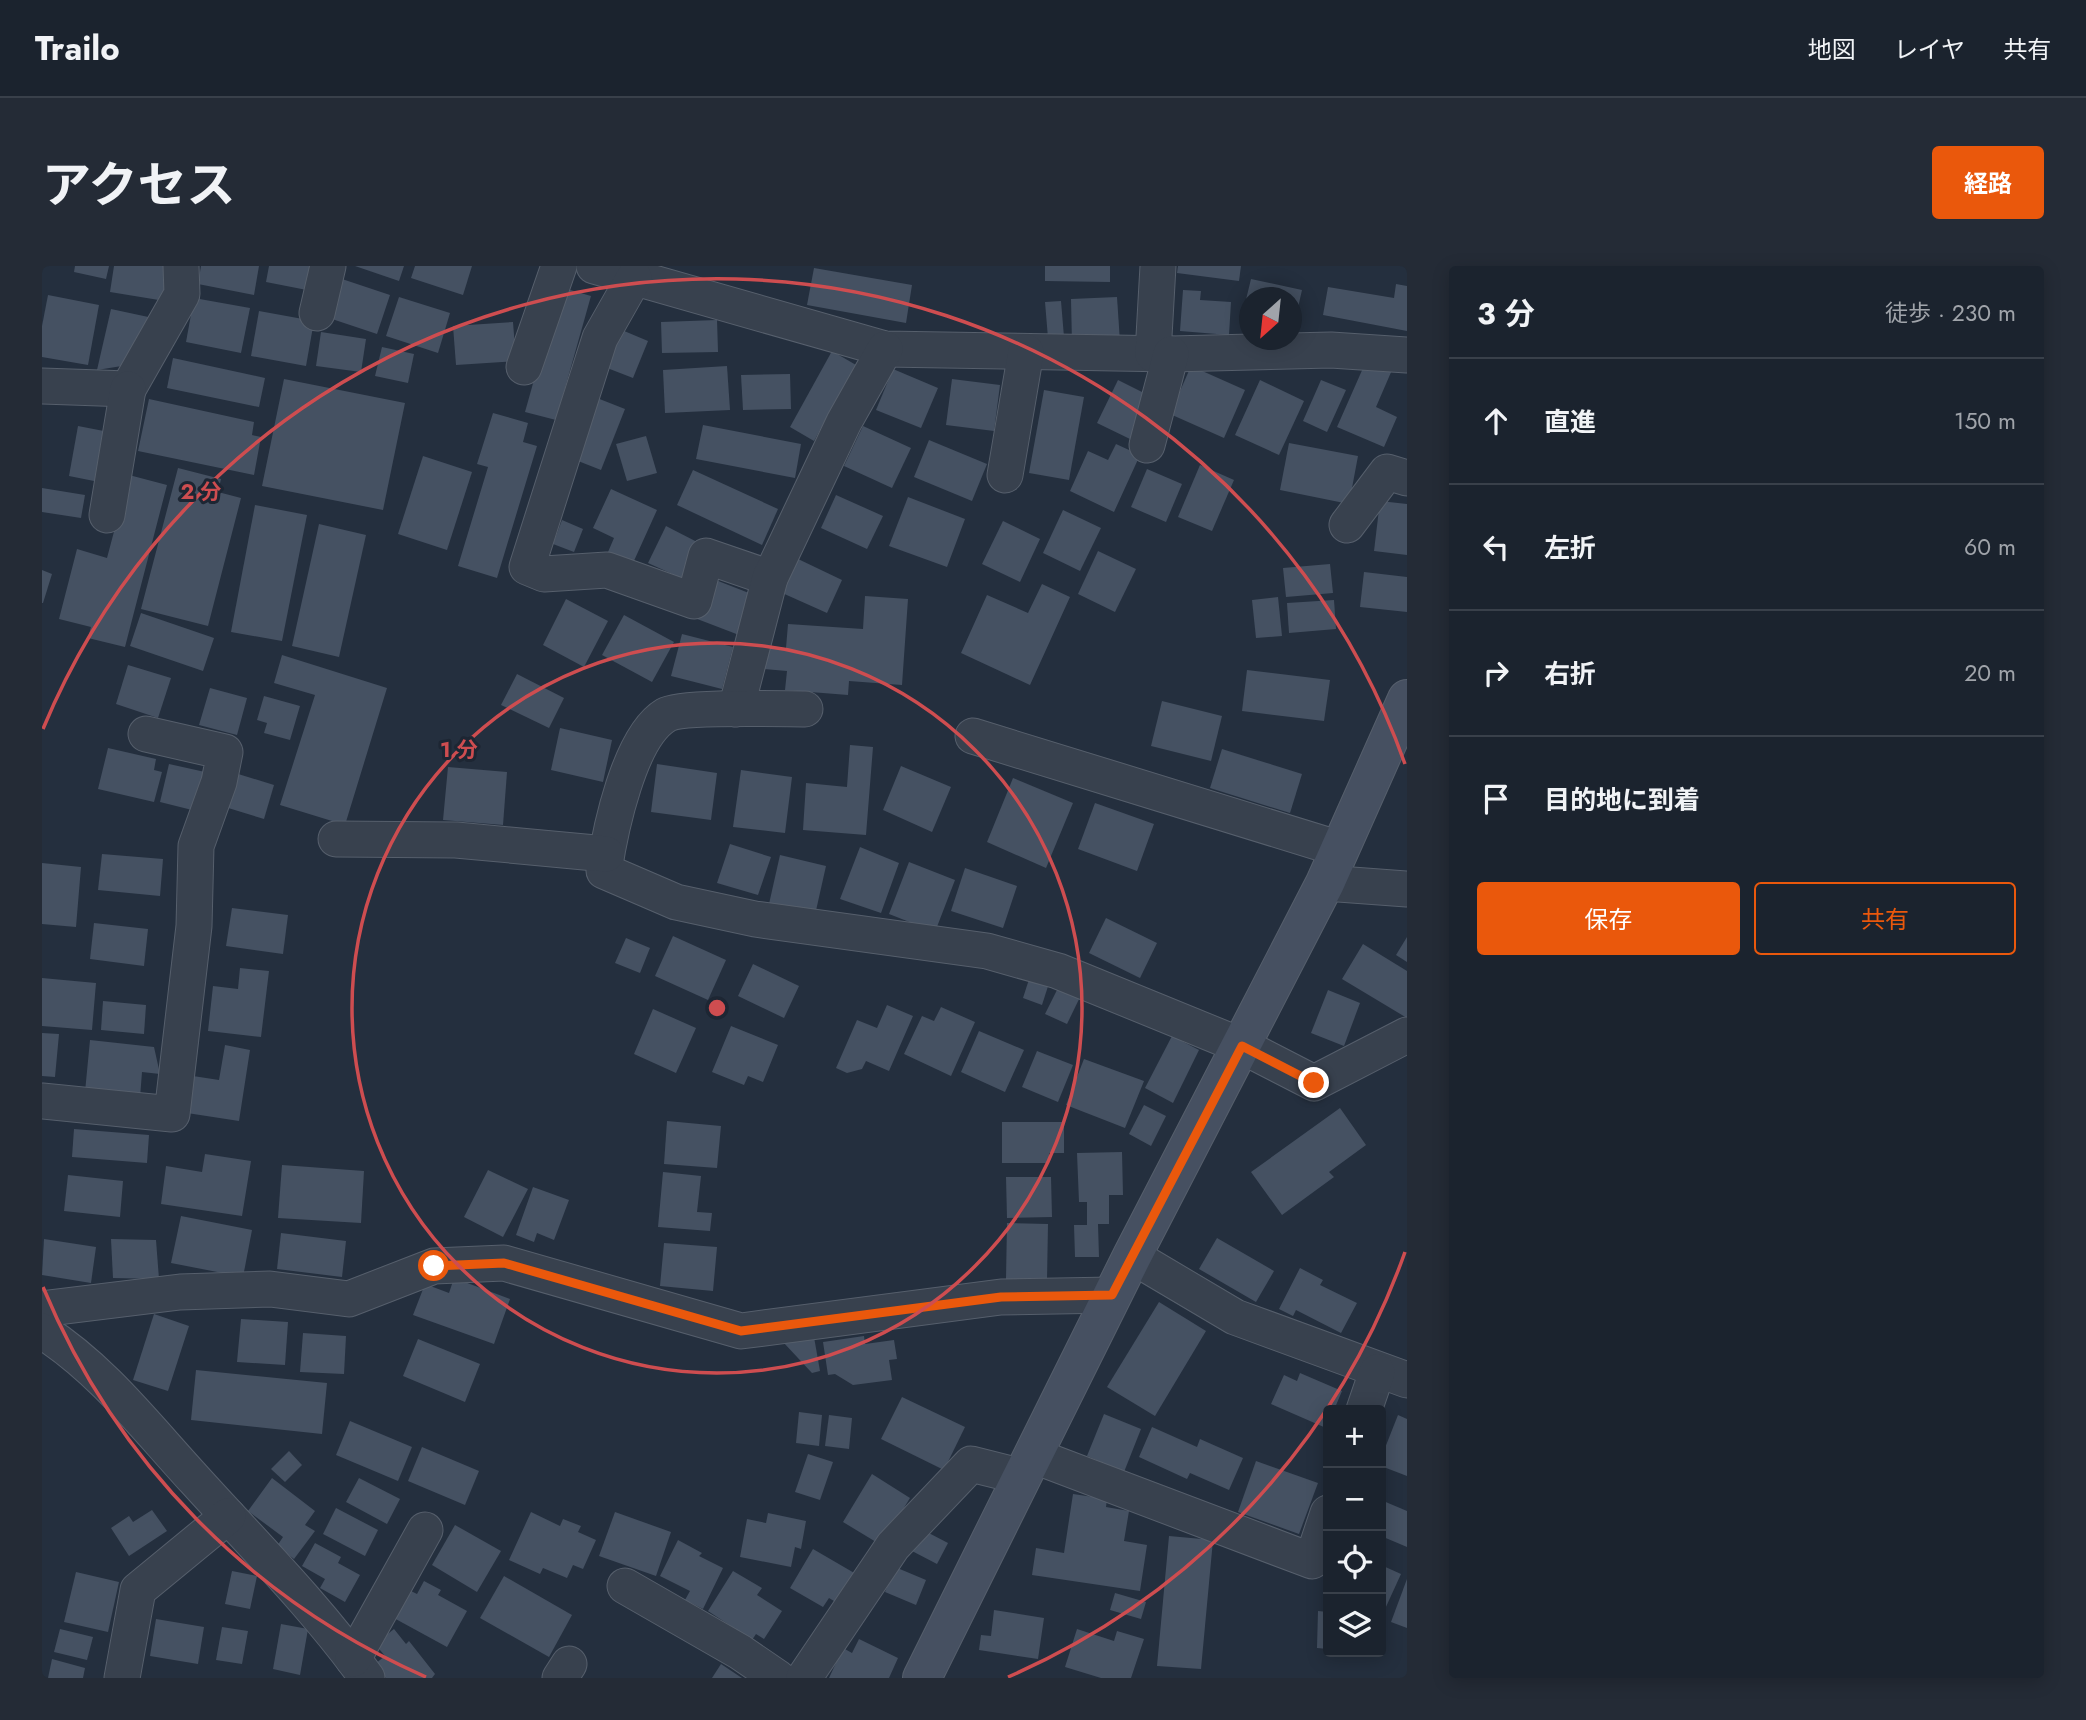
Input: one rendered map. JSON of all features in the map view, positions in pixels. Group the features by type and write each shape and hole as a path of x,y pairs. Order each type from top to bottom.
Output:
{"street":[{"path":"107,515 128,388 182,294 181,266"},
{"path":"317,313 328,266"},
{"path":"524,368 559,266"},
{"path":"594,266 634,278 711,281 885,349 1162,354 1331,350 1407,355"},
{"path":"1147,446 1162,354 1158,266"},
{"path":"634,278 600,338 527,567 544,574 607,570 694,601 706,556 771,578"},
{"path":"736,709 771,578 844,422 885,349"},
{"path":"1005,475 1026,352"},
{"path":"42,386 128,388"},
{"path":"1347,525 1387,472 1407,478"},
{"path":"922,1678 1112,1295 1325,883 1407,699"},
{"path":"805,709 736,709 667,714 645,734 614,813 604,871 676,902 755,919 986,951 1058,971 1242,1046 1314,1083 1407,1035"},
{"path":"42,1101 172,1114 194,926 196,846 219,782 225,752 146,734"},
{"path":"973,736 1340,849"},
{"path":"336,839 456,840 606,854"},
{"path":"1325,883 1407,889"},
{"path":"1132,1256 1235,1317 1392,1376 1368,1405"},
{"path":"42,1309 180,1292 271,1289 349,1299 434,1266 504,1263 741,1331 1001,1297 1112,1295"},
{"path":"42,1331 61,1343 106,1383 228,1516 360,1668 425,1530"},
{"path":"804,1678 893,1546 971,1464 1028,1466 1312,1561 1323,1528"},
{"path":"122,1678 138,1590 228,1516"},
{"path":"625,1586 740,1652 778,1678"}],"building":[{"path":"75,266 109,266 106,279 74,272"},
{"path":"114,266 170,266 165,301 110,292"},
{"path":"201,266 259,266 254,295 198,284"},
{"path":"269,266 322,266 317,292 266,282"},
{"path":"355,266 404,266 399,281"},
{"path":"415,266 472,266 463,295 411,278"},
{"path":"1045,266 1110,266 1110,282 1045,281"},
{"path":"1178,266 1241,266 1239,281 1177,273"},
{"path":"814,268 912,285 906,323 807,305"},
{"path":"339,278 390,295 377,334 326,317"},
{"path":"1251,279 1288,287 1249,287"},
{"path":"1396,284 1407,286 1407,331 1323,315 1328,287 1394,298"},
{"path":"560,287 591,296 556,420 525,412"},
{"path":"1183,290 1201,291 1200,300 1231,302 1229,335 1180,331"},
{"path":"48,295 99,305 88,365 42,357 42,326"},
{"path":"399,297 450,313 438,353 386,336"},
{"path":"1117,297 1120,342 1072,344 1071,299"},
{"path":"194,298 250,308 241,353 186,342"},
{"path":"1061,301 1064,337 1048,338 1045,302"},
{"path":"111,309 153,318 128,365 97,370"},
{"path":"259,311 314,321 306,366 251,356"},
{"path":"717,320 718,352 662,353 661,322"},
{"path":"513,322 516,361 456,365 453,326"},
{"path":"617,328 648,341 633,378 602,366"},
{"path":"321,332 366,339 361,372 316,366"},
{"path":"382,347 414,354 408,383 375,376"},
{"path":"832,351 856,365 814,441 790,427"},
{"path":"173,358 265,378 259,407 167,388"},
{"path":"1367,359 1392,370 1376,407 1397,417 1384,447 1337,427"},
{"path":"727,366 730,410 665,413 663,370"},
{"path":"1191,366 1245,390 1224,438 1170,414"},
{"path":"893,369 938,388 921,428 876,410"},
{"path":"790,374 791,409 743,410 741,375"},
{"path":"284,379 405,403 383,510 262,486"},
{"path":"952,379 1000,385 994,431 946,425"},
{"path":"1118,380 1152,397 1130,439 1097,423"},
{"path":"1260,380 1304,401 1279,455 1235,435"},
{"path":"1321,380 1346,390 1327,432 1303,421"},
{"path":"1044,390 1084,397 1069,480 1029,473"},
{"path":"597,398 625,409 601,470 573,459"},
{"path":"149,399 254,422 252,435 261,437 254,475 138,451"},
{"path":"493,413 528,423 523,442 537,446 497,578 458,566 488,467 477,464"},
{"path":"703,425 801,444 795,478 696,459"},
{"path":"78,426 109,432 99,482 69,476"},
{"path":"863,426 911,448 892,488 844,466"},
{"path":"646,436 657,473 627,481 616,444"},
{"path":"929,440 987,464 972,501 914,477"},
{"path":"1289,443 1358,456 1349,504 1280,490"},
{"path":"1116,444 1140,455 1114,512 1070,491 1088,451 1108,460"},
{"path":"423,456 472,472 447,550 398,534"},
{"path":"1200,465 1234,480 1212,531 1178,517"},
{"path":"178,468 221,479 218,492 241,498 208,626 141,609"},
{"path":"1147,469 1182,484 1166,522 1131,507"},
{"path":"693,470 778,509 762,545 677,505"},
{"path":"129,475 167,485 125,647 88,638 91,627 59,619 77,549 107,558"},
{"path":"42,488 85,495 81,518 42,512"},
{"path":"611,489 657,510 633,563 608,552 614,538 593,528"},
{"path":"836,495 883,516 867,549 821,528"},
{"path":"908,497 965,519 947,567 889,546"},
{"path":"1380,501 1407,504 1407,555 1374,551"},
{"path":"255,505 307,515 282,641 231,632"},
{"path":"1063,510 1101,528 1080,571 1043,553"},
{"path":"562,520 583,529 574,552 553,544"},
{"path":"1003,521 1040,539 1020,582 982,564"},
{"path":"319,524 366,535 339,657 292,646"},
{"path":"666,526 699,543 681,578 648,563"},
{"path":"1098,551 1136,569 1115,612 1078,594"},
{"path":"796,558 842,580 827,613 780,592"},
{"path":"1330,564 1333,593 1286,597 1283,568"},
{"path":"42,570 52,574 43,603 42,603"},
{"path":"1364,572 1407,577 1407,612 1360,607"},
{"path":"708,577 754,595 739,635 692,617"},
{"path":"1042,584 1070,597 1030,685 961,653 987,595 1028,613"},
{"path":"865,596 908,599 902,685 849,681 848,695 785,690 787,671 764,669 765,646 786,648 788,624 863,629"},
{"path":"1278,597 1282,636 1256,638 1252,600"},
{"path":"566,599 608,621 584,667 543,645"},
{"path":"1334,600 1336,629 1289,633 1287,603"},
{"path":"141,613 214,638 203,671 130,646"},
{"path":"624,615 674,642 652,682 602,655"},
{"path":"682,634 733,647 722,689 671,676"},
{"path":"282,655 387,688 345,825 280,805 315,695 274,683"},
{"path":"128,665 171,678 158,718 116,704"},
{"path":"1247,670 1330,680 1324,721 1242,711"},
{"path":"517,674 564,698 549,728 501,705"},
{"path":"210,688 247,698 237,735 199,725"},
{"path":"264,696 300,706 290,740 264,733 267,723 257,720"},
{"path":"1162,701 1222,716 1211,761 1151,746"},
{"path":"560,728 612,740 603,782 551,770"},
{"path":"850,745 873,747 866,835 803,830 806,783 847,787"},
{"path":"108,748 156,759 154,770 162,772 154,802 98,789"},
{"path":"1222,749 1302,774 1290,813 1210,788"},
{"path":"169,764 205,772 196,811 160,802"},
{"path":"657,764 717,773 711,820 651,812"},
{"path":"901,766 951,787 932,832 883,810"},
{"path":"448,767 507,772 503,825 443,820"},
{"path":"741,770 792,777 785,833 733,827"},
{"path":"235,773 274,785 264,819 225,807"},
{"path":"1013,778 1073,803 1046,868 987,842"},
{"path":"1095,803 1154,824 1137,871 1078,849"},
{"path":"730,844 771,857 758,895 717,883"},
{"path":"860,847 899,863 881,913 840,899"},
{"path":"102,854 163,859 160,896 98,890"},
{"path":"780,855 826,866 815,915 769,904"},
{"path":"909,862 955,880 935,932 889,914"},
{"path":"42,863 81,867 76,927 42,924"},
{"path":"965,868 1017,886 1003,928 951,911"},
{"path":"232,908 288,915 283,954 226,946"},
{"path":"1106,918 1157,943 1140,978 1089,953"},
{"path":"94,923 148,929 144,966 90,959"},
{"path":"673,936 726,960 708,1000 655,976"},
{"path":"1407,937 1407,962 1396,955"},
{"path":"626,938 650,948 640,973 615,963"},
{"path":"1363,944 1407,971 1407,1018 1342,979"},
{"path":"753,964 799,986 784,1018 738,996"},
{"path":"240,968 269,971 261,1037 208,1031 213,986 238,989"},
{"path":"1031,973 1050,980 1042,1005 1023,998"},
{"path":"42,978 96,983 92,1030 42,1026"},
{"path":"1061,982 1082,993 1067,1024 1045,1014"},
{"path":"1328,990 1360,1003 1344,1046 1311,1033"},
{"path":"103,1001 146,1005 144,1034 101,1030"},
{"path":"887,1005 913,1016 889,1071 866,1061 862,1069 847,1073 836,1068 857,1020 877,1028"},
{"path":"941,1007 975,1022 951,1076 904,1054 922,1016 934,1021"},
{"path":"653,1009 696,1028 676,1073 634,1054"},
{"path":"731,1026 778,1045 763,1082 748,1076 744,1085 712,1072"},
{"path":"979,1031 1024,1050 1005,1092 961,1072"},
{"path":"42,1033 59,1034 55,1077 42,1076"},
{"path":"1172,1036 1199,1050 1173,1103 1145,1088"},
{"path":"90,1040 154,1047 160,1074 142,1072 140,1098 85,1092"},
{"path":"225,1045 250,1050 239,1121 187,1113 193,1076 219,1080"},
{"path":"1037,1051 1073,1065 1058,1102 1022,1087"},
{"path":"1084,1059 1144,1081 1125,1128 1066,1105"},
{"path":"1144,1105 1166,1116 1151,1146 1129,1134"},
{"path":"1340,1108 1366,1145 1329,1172 1334,1177 1282,1215 1251,1172"},
{"path":"667,1121 721,1126 717,1168 664,1164"},
{"path":"1002,1122 1064,1122 1064,1153 1049,1153 1049,1163 1002,1163"},
{"path":"74,1129 149,1135 147,1163 72,1157"},
{"path":"1122,1152 1123,1195 1109,1195 1109,1224 1098,1224 1099,1257 1075,1257 1074,1225 1087,1225 1087,1202 1079,1202 1077,1153"},
{"path":"205,1154 251,1161 242,1216 161,1204 166,1166 202,1172"},
{"path":"282,1165 364,1171 361,1223 278,1218"},
{"path":"488,1170 528,1189 503,1237 464,1217"},
{"path":"663,1172 701,1176 697,1212 712,1213 710,1231 658,1227"},
{"path":"68,1175 123,1181 120,1217 64,1211"},
{"path":"1006,1177 1051,1177 1052,1217 1007,1218"},
{"path":"533,1187 569,1200 554,1240 537,1233 534,1242 516,1235"},
{"path":"181,1216 252,1230 243,1277 171,1263"},
{"path":"1007,1223 1048,1224 1047,1280 1006,1279"},
{"path":"281,1233 346,1241 342,1277 277,1269"},
{"path":"1217,1238 1274,1271 1256,1302 1199,1269"},
{"path":"44,1239 96,1247 91,1283 42,1275"},
{"path":"111,1239 156,1240 159,1279 113,1278"},
{"path":"664,1243 717,1247 713,1291 660,1286"},
{"path":"1300,1268 1323,1280 1320,1285 1357,1303 1341,1333 1296,1310 1293,1316 1279,1309"},
{"path":"454,1278 510,1299 494,1344 413,1315 425,1284 449,1293"},
{"path":"1159,1302 1206,1331 1155,1416 1107,1387"},
{"path":"154,1314 189,1326 168,1391 133,1380"},
{"path":"241,1319 288,1322 285,1365 237,1362"},
{"path":"303,1333 346,1336 344,1374 300,1372"},
{"path":"864,1336 865,1344 894,1340 897,1359 889,1360 892,1380 853,1385 835,1374 828,1375 823,1342"},
{"path":"814,1337 820,1371 812,1373 783,1342"},
{"path":"418,1339 480,1364 465,1402 403,1376"},
{"path":"196,1370 327,1383 322,1434 191,1420"},
{"path":"1300,1373 1342,1391 1336,1405 1323,1405 1323,1427 1271,1404 1284,1375 1297,1381"},
{"path":"902,1397 965,1427 944,1470 881,1439"},
{"path":"799,1412 822,1415 819,1446 796,1443"},
{"path":"1104,1414 1141,1429 1124,1472 1087,1456"},
{"path":"829,1415 852,1418 849,1449 825,1446"},
{"path":"1398,1415 1407,1419 1407,1476 1386,1468 1386,1445"},
{"path":"350,1421 412,1447 398,1481 336,1455"},
{"path":"1152,1427 1197,1447 1200,1439 1243,1458 1229,1490 1190,1473 1187,1479 1139,1457"},
{"path":"422,1447 479,1471 465,1505 408,1481"},
{"path":"289,1451 302,1465 285,1482 271,1469"},
{"path":"808,1454 833,1462 820,1500 795,1492"},
{"path":"1256,1461 1318,1483 1299,1534 1238,1512"},
{"path":"872,1474 910,1498 881,1545 843,1522"},
{"path":"272,1478 315,1511 305,1525 315,1531 294,1559 277,1546 283,1537 248,1511"},
{"path":"359,1478 400,1499 387,1524 346,1502"},
{"path":"1073,1494 1107,1499 1106,1507 1129,1511 1124,1541 1147,1545 1140,1591 1032,1575 1036,1548 1064,1553"},
{"path":"1386,1502 1407,1511 1407,1547 1386,1538"},
{"path":"336,1508 378,1530 365,1556 323,1534"},
{"path":"152,1510 167,1531 129,1556 111,1528 129,1516 133,1522"},
{"path":"531,1512 560,1526 563,1519 581,1526 578,1532 596,1540 583,1569 573,1565 567,1578 543,1568 540,1574 509,1560"},
{"path":"615,1512 671,1532 656,1576 599,1556"},
{"path":"768,1513 806,1521 801,1549 795,1547 791,1567 740,1557 747,1519 766,1523"},
{"path":"455,1525 501,1551 477,1592 432,1565"},
{"path":"923,1530 948,1543 937,1564 912,1551"},
{"path":"1169,1536 1213,1540 1201,1669 1157,1666"},
{"path":"678,1540 702,1553 699,1556 723,1568 703,1609 685,1600 690,1591 660,1576"},
{"path":"315,1543 341,1557 338,1563 360,1575 345,1602 320,1588 325,1579 302,1566"},
{"path":"813,1549 856,1574 839,1604 829,1598 823,1607 790,1588"},
{"path":"895,1567 926,1580 916,1605 885,1592"},
{"path":"1386,1567 1401,1574 1386,1607"},
{"path":"232,1571 257,1576 250,1609 225,1604"},
{"path":"733,1571 762,1588 757,1595 782,1611 764,1639 756,1634 752,1640 708,1611"},
{"path":"76,1572 119,1582 108,1632 64,1622"},
{"path":"504,1576 572,1615 549,1657 480,1618"},
{"path":"1407,1579 1407,1628 1391,1622"},
{"path":"424,1581 441,1590 438,1595 467,1611 447,1647 392,1617 407,1589 417,1594"},
{"path":"1115,1593 1146,1602 1141,1619 1110,1610"},
{"path":"994,1610 1044,1618 1038,1659 979,1650 981,1635 991,1636"},
{"path":"1318,1611 1323,1612 1323,1649 1317,1648"},
{"path":"156,1619 204,1627 198,1664 150,1656"},
{"path":"281,1624 308,1629 300,1675 273,1669"},
{"path":"222,1627 248,1631 242,1664 216,1660"},
{"path":"60,1629 93,1637 87,1660 54,1652"},
{"path":"394,1629 406,1644 409,1641 435,1674 432,1678 386,1678 375,1664 385,1656 375,1644"},
{"path":"1077,1629 1114,1641 1117,1631 1144,1639 1131,1678 1101,1678 1065,1667"},
{"path":"859,1639 898,1658 889,1678 829,1678 843,1648 852,1653"},
{"path":"52,1659 85,1668 83,1678 48,1678"},
{"path":"721,1664 742,1678 712,1678"}],"route":[{"path":"434,1266 504,1263 741,1331 1001,1297 1112,1295 1242,1046 1314,1083"}]}
